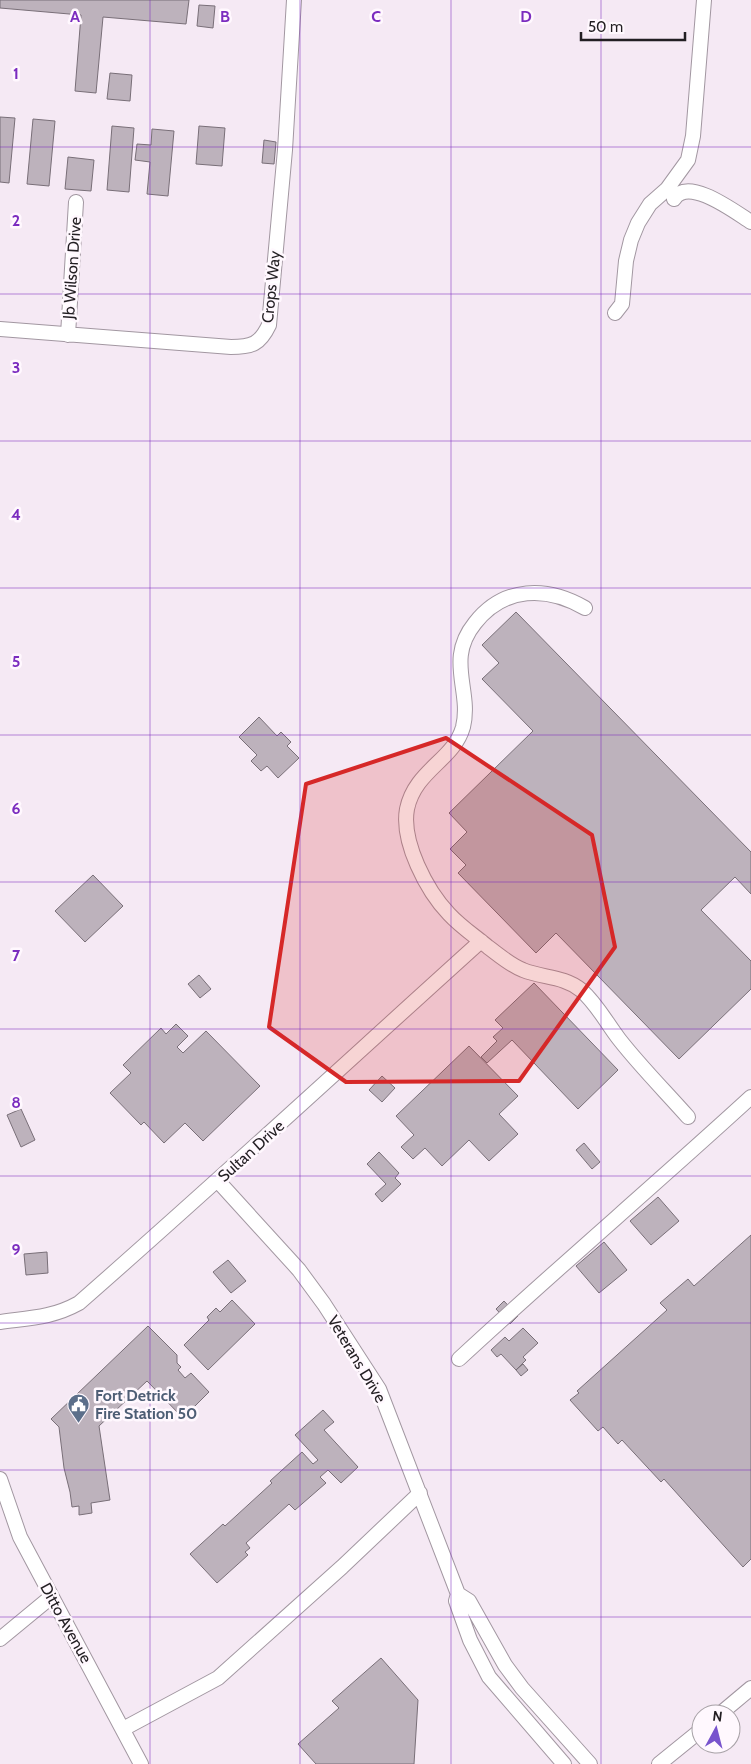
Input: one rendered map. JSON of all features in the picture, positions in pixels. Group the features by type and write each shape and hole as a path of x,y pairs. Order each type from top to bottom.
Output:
{"street":[{"name":"Crops Way","path":"0,330 238,347 256,343 269,325 285,150 294,0"},
{"path":"615,313 622,304 626,261 631,240 638,223 650,204 667,189 688,160 693,136 704,0"},
{"path":"674,199 677,194 694,191 704,194 751,222"},
{"name":"Jb Wilson Drive","path":"68,334 76,202"},
{"path":"585,608 555,594 541,592 524,593 492,605 471,627 465,638 460,666 464,709 463,727 455,744 422,778 413,793 407,810 410,842 420,870 448,913 468,932 523,970 566,981 580,989 597,1007 619,1039 688,1117"},
{"name":"Sultan Drive","path":"0,1322 50,1316 64,1312 79,1303 218,1181 481,941"},
{"path":"459,1359 529,1294 674,1168 751,1097"},
{"name":"Veterans Drive","path":"218,1181 299,1270 324,1304 374,1382 388,1410 458,1594 456,1601 470,1640 489,1677 564,1764"},
{"name":"Ditto Avenue","path":"0,1479 20,1537 141,1764"},
{"path":"123,1729 218,1678 342,1567 420,1493"},
{"name":"Veterans Drive","path":"458,1594 469,1601 506,1665 522,1688 590,1764"},
{"path":"2,1634 51,1597"},
{"path":"732,1704 751,1688"},
{"path":"659,1764 691,1738"}],"highlighted area":[{"path":"446,738 592,835 615,947 519,1081 346,1082 269,1027 306,784"}],"building":[{"path":"0,0 189,0 186,24 103,17 96,93 75,91 81,15 0,8"},
{"path":"199,5 215,6 213,28 197,26"},
{"path":"110,73 132,75 130,101 107,99"},
{"path":"0,117 15,118 9,183 0,182"},
{"path":"33,119 55,121 49,186 27,184"},
{"path":"112,126 134,128 129,192 107,190"},
{"path":"199,126 225,128 222,166 196,164"},
{"path":"152,129 174,131 168,196 147,194 150,162 135,160 137,144 151,145"},
{"path":"264,140 276,142 274,164 262,163"},
{"path":"68,157 94,160 91,191 65,189"},
{"path":"516,612 751,852 751,894 735,877 701,910 751,961 751,989 679,1059 556,933 536,953 458,873 466,865 450,849 467,832 449,813 533,731 482,679 499,663 482,645"},
{"path":"259,717 277,736 281,732 291,742 287,746 299,758 278,778 267,766 261,771 251,761 257,755 239,737"},
{"path":"93,875 123,906 85,942 55,911"},
{"path":"199,975 211,989 200,998 188,984"},
{"path":"534,983 618,1070 578,1109 512,1040 487,1063 481,1057 497,1041 493,1037 503,1028 495,1020"},
{"path":"176,1024 188,1036 177,1047 183,1053 206,1031 260,1086 203,1141 185,1123 164,1143 144,1122 141,1125 110,1093 131,1073 123,1065 161,1028 166,1034"},
{"path":"469,1046 518,1096 499,1114 518,1134 489,1161 469,1140 442,1166 425,1148 413,1159 401,1147 414,1135 396,1116"},
{"path":"382,1076 395,1088 382,1102 369,1090"},
{"path":"21,1109 35,1140 21,1147 7,1115"},
{"path":"584,1143 600,1162 592,1169 576,1150"},
{"path":"379,1152 399,1173 395,1178 401,1184 382,1202 375,1194 386,1184 367,1164"},
{"path":"658,1197 679,1221 651,1245 630,1221"},
{"path":"751,1235 751,1559 743,1567 664,1479 661,1482 622,1440 618,1444 603,1427 598,1431 570,1400 579,1393 577,1391 667,1310 660,1303 688,1279 694,1286"},
{"path":"604,1242 627,1270 599,1293 576,1266"},
{"path":"47,1252 48,1273 26,1275 24,1254"},
{"path":"228,1260 246,1281 231,1293 213,1272"},
{"path":"232,1300 255,1324 208,1370 184,1345 209,1320 207,1317 216,1308 220,1312"},
{"path":"504,1301 518,1316 510,1324 496,1309"},
{"name":"Fort Detrick Fire Station 50","path":"148,1326 177,1355 177,1363 181,1367 178,1370 185,1378 191,1373 209,1392 183,1418 147,1381 99,1426 110,1500 91,1503 92,1513 79,1515 79,1506 72,1507 64,1468 59,1427 51,1419"},
{"path":"523,1328 538,1343 523,1357 526,1360 516,1370 501,1354 497,1357 491,1350 505,1337 509,1341"},
{"path":"523,1364 528,1370 521,1376 516,1370"},
{"path":"323,1410 334,1422 324,1430 358,1467 341,1483 328,1470 320,1477 326,1483 295,1510 289,1504 246,1543 250,1548 245,1552 248,1555 217,1583 190,1554 223,1524 225,1526 272,1483 270,1481 302,1452 313,1464 318,1460 295,1435"},
{"path":"381,1658 418,1700 414,1764 316,1764 298,1744 339,1708 332,1701"}],"place":[{"name":"Fort Detrick Fire Station 50","path":"79,1423"}]}
